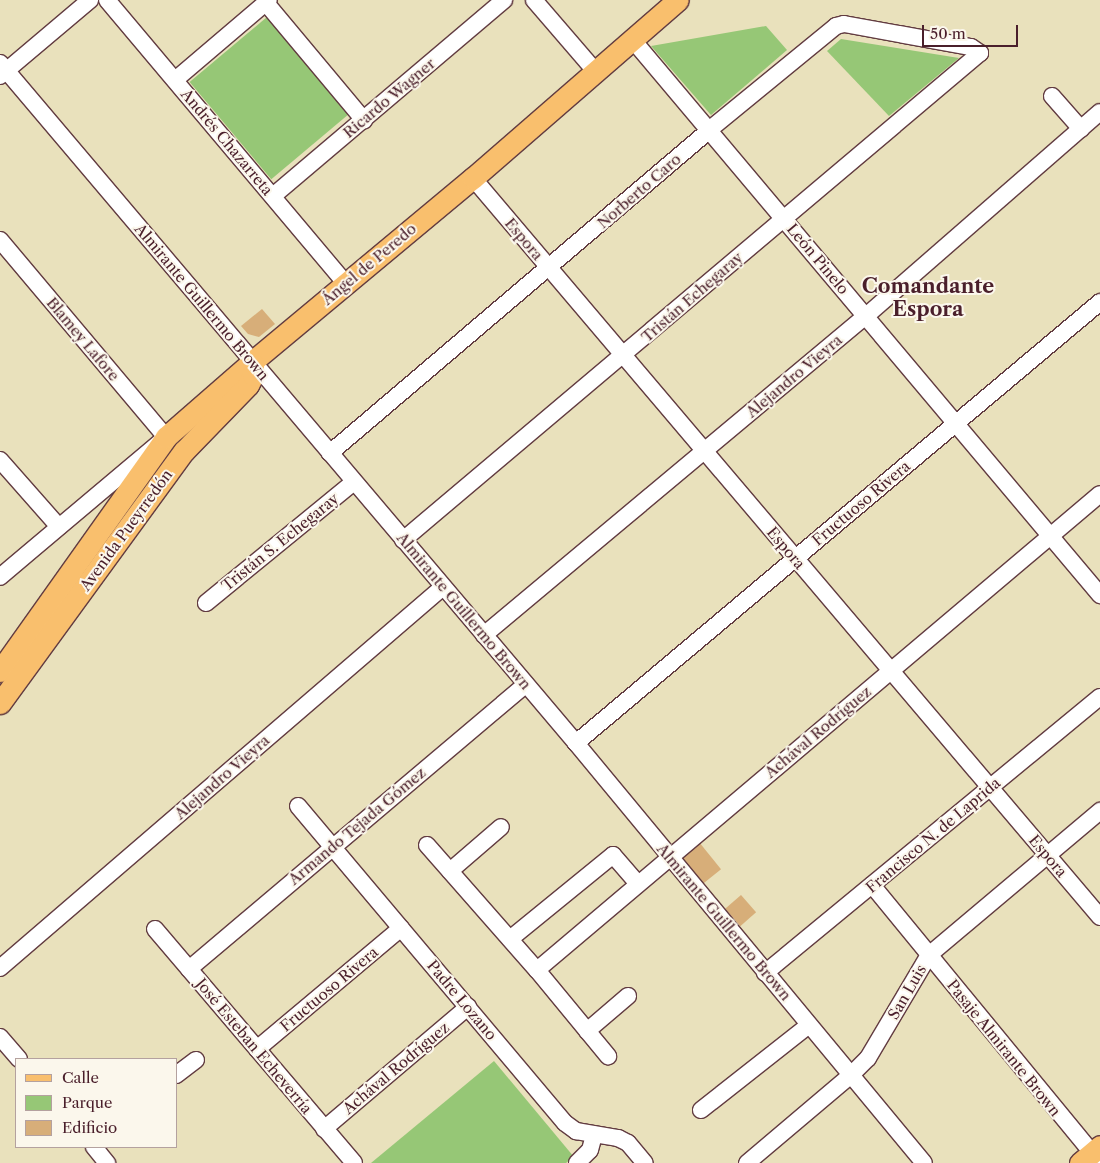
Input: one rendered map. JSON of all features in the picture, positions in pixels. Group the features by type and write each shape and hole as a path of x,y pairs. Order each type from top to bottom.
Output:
{"main road":[{"name":"Ángel de Peredo","path":"166,437 252,361 473,178 595,70 678,0"},
{"name":"Avenida Pueyrredón","path":"3,686 184,451 248,385 253,375 252,361"},
{"name":"Avenida Pueyrredón","path":"3,686 166,437"}],"street":[{"path":"2,70 90,0"},
{"name":"Andrés Chazarreta","path":"107,0 346,284"},
{"name":"Ricardo Wagner","path":"273,196 504,0"},
{"path":"534,0 595,70"},
{"path":"175,80 268,1 364,120"},
{"name":"Norberto Caro","path":"330,453 709,130 836,26 844,24 971,47 980,53"},
{"name":"León Pinelo","path":"632,39 1100,595"},
{"name":"Tristán Echegaray","path":"403,540 980,53"},
{"name":"Almirante Guillermo Brown","path":"2,70 576,743 851,1076 917,1160"},
{"path":"1052,96 1081,129"},
{"name":"Alejandro Vieyra","path":"484,635 866,316 1100,112"},
{"name":"Espora","path":"473,178 1100,917"},
{"name":"Blamey Lafore","path":"0,240 166,437"},
{"name":"Fructuoso Rivera","path":"576,743 1100,302"},
{"name":"Ángel de Peredo","path":"0,576 166,437"},
{"path":"0,460 59,527"},
{"name":"Tristán S. Echegaray","path":"206,603 354,482"},
{"name":"Achával Rodríguez","path":"537,970 637,883 1100,494"},
{"name":"Alejandro Vieyra","path":"0,968 443,587"},
{"name":"Armando Tejada Gómez","path":"189,969 526,684"},
{"name":"Francisco N. de Laprida","path":"765,974 1100,696"},
{"name":"Padre Lozano","path":"298,806 565,1123 576,1131 618,1138 628,1143 645,1163"},
{"name":"San Luis","path":"747,1163 851,1076 876,1047 929,955 1100,811"},
{"path":"450,871 501,826"},
{"path":"427,845 537,970 608,1056"},
{"path":"510,939 613,855 637,883"},
{"name":"Pasaje Almirante Brown","path":"872,885 1093,1156"},
{"name":"Fructuoso Rivera","path":"257,1049 401,928"},
{"name":"José Esteban Echeverría","path":"155,929 354,1163"},
{"path":"587,1031 628,996"},
{"name":"Achával Rodríguez","path":"324,1128 468,1007"},
{"path":"701,1110 809,1025"},
{"path":"0,1037 18,1058"},
{"path":"178,1074 196,1060"},
{"path":"577,1163 590,1150 594,1135"},
{"path":"95,1148 107,1163"}],"green space":[{"path":"267,17 349,114 271,179 190,82"},
{"path":"766,26 787,50 711,115 651,46"},
{"path":"841,39 959,58 889,116 827,51"},
{"path":"494,1061 574,1157 566,1163 371,1163"}],"building":[{"path":"262,309 275,324 259,337 248,334 241,326"},
{"path":"699,842 721,869 702,884 680,857"},
{"path":"741,895 756,912 740,926 725,909"}],"district":[{"name":"Comandante Espora","path":"928,298"}]}
